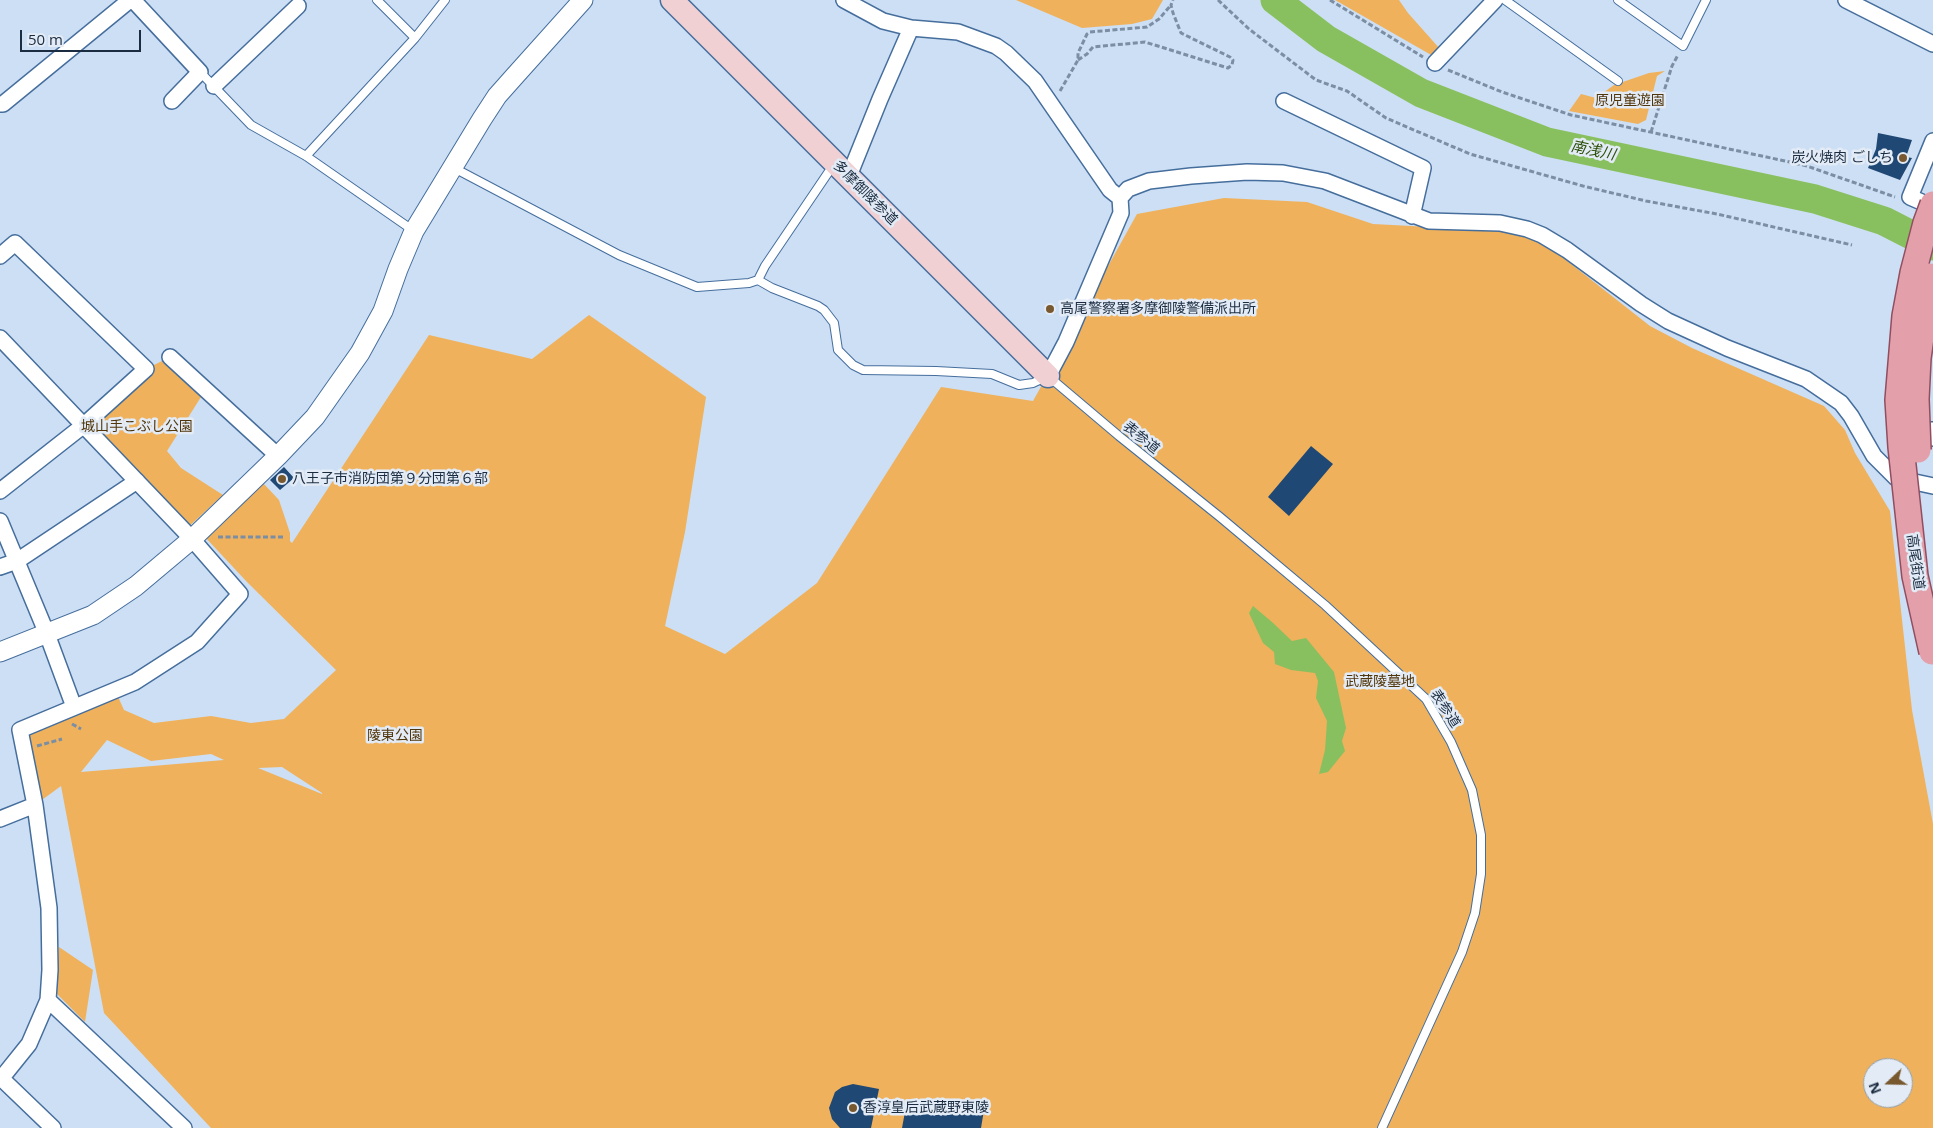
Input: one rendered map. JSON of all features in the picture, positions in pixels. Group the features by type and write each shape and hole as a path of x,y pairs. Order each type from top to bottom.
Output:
{"main road":[{"name":"多摩御陵参道","path":"672,0 1054,380"},
{"name":"高尾街道","path":"1933,205 1926,223 1913,273 1901,354 1898,400 1901,447 1915,576 1932,652 1931,573 1918,449 1916,399 1923,318 1933,264"}],"street":[{"path":"0,104 3,104 132,0 200,72 172,101"},
{"path":"0,652 93,615 136,586 192,539 278,456 315,417 360,352 382,310 414,231 497,96 583,0"},
{"path":"844,0 883,20 911,28 958,32 996,46 1006,53 1026,71 1110,190 1120,198"},
{"path":"1435,63 1495,0"},
{"path":"1846,0 1933,44"},
{"path":"214,86 298,2"},
{"path":"842,170 880,99 911,28"},
{"path":"1284,101 1423,168 1412,216"},
{"path":"1933,141 1910,197 1933,205"},
{"path":"1054,380 1066,342 1120,213 1120,198 1128,189 1149,181 1222,173 1268,172 1300,175 1325,181 1412,216 1430,221 1508,224 1527,229 1555,242 1641,304 1668,321 1727,348 1806,379 1841,403 1851,416 1874,456 1896,478 1933,486"},
{"path":"0,256 15,243 146,369 84,426 0,491"},
{"path":"0,338 192,539 240,594 197,642 134,682 20,730 35,805 49,908 50,970 48,1000 29,1044 1,1080 53,1128"},
{"path":"170,357 278,456"},
{"path":"0,567 16,561 137,481"},
{"path":"0,521 47,634 74,707"},
{"path":"0,819 35,805"},
{"path":"48,1000 184,1128"}],"lane":[{"path":"377,0 415,38"},
{"path":"306,156 415,38 445,0"},
{"path":"1504,0 1618,81"},
{"path":"1618,0 1683,46 1706,0"},
{"path":"200,72 251,125 306,156 414,231"},
{"path":"453,168 619,255 697,287 749,283 758,280 765,266 842,170"},
{"path":"758,280 824,310 834,323 838,350 853,365 863,370 936,370 992,374 1019,385 1054,380"},
{"name":"表参道","path":"1054,380 1118,436 1220,517 1325,605 1426,699 1451,742 1472,790 1480,835 1481,874 1475,913 1462,952 1382,1128"}],"path":[{"path":"1051,104 1078,60 1093,47 1145,42 1228,68 1232,66 1233,60 1230,57 1181,32 1173,13 1173,0"},
{"path":"1218,0 1249,29 1316,80 1347,91 1386,118 1470,154 1646,201 1717,214 1852,245"},
{"path":"1330,0 1435,63 1469,79 1553,110 1800,164 1895,198 1904,181 1909,178 1917,180"},
{"path":"1078,60 1078,53 1087,34 1090,32 1147,27 1159,19 1172,5"},
{"path":"1651,132 1672,66 1683,46"},
{"path":"214,537 285,537"},
{"path":"24,750 62,740"}],"green space":[{"path":"1016,0 1163,0 1152,19 1132,24 1082,28"},
{"path":"1335,0 1399,0 1440,49 1433,56"},
{"name":"原児童遊園","path":"1665,71 1657,76 1646,120 1638,124 1569,111 1581,94 1596,98 1614,85 1649,73"},
{"name":"武蔵陵墓地","path":"1224,198 1307,202 1373,224 1507,231 1538,238 1650,326 1692,348 1824,406 1845,430 1855,453 1890,511 1912,710 1933,824 1933,1128 211,1128 104,1013 61,786 35,805 20,730 115,690 124,710 154,723 211,716 251,723 284,719 336,670 247,582 205,537 263,483 279,500 292,543 429,335 532,359 589,315 706,397 685,532 665,626 725,654 817,583 941,387 1033,401 1137,214","holes":["107,740 151,761 211,754 224,760 81,772","282,767 322,793 322,794 258,768"]},
{"name":"城山手こぶし公園","path":"170,357 206,389 167,451 181,468 223,495 184,531 84,425 146,369"},
{"path":"59,947 93,970 85,1022 56,993"}],"shaded area":[{"path":"1253,606 1292,641 1306,638 1334,672 1346,728 1342,741 1345,751 1328,772 1319,774 1325,750 1327,721 1316,698 1318,681 1315,673 1291,670 1275,664 1274,652 1263,643 1249,613"}],"building":[{"path":"1878,133 1912,140 1906,157 1912,158 1900,180 1868,168 1876,149"},
{"path":"1311,446 1333,464 1289,516 1268,497"},
{"name":"八王子市消防団第９分団第６部","path":"284,467 294,478 280,490 270,480"},
{"name":"香淳皇后武蔵野東陵","path":"853,1084 879,1089 871,1128 840,1128 832,1119 829,1108 835,1092 842,1087"},
{"path":"953,1099 985,1104 981,1128 902,1128 907,1101 951,1108"}],"waterway":[{"name":"南浅川","path":"1275,0 1326,39 1421,93 1547,142 1815,199 1884,221 1933,246"}],"place":[{"name":"炭火焼肉 ごしち","path":"1903,158"},
{"name":"高尾警察署多摩御陵警備派出所","path":"1050,309"},
{"name":"八王子市消防団第９分団第６部","path":"282,479"},
{"name":"香淳皇后武蔵野東陵","path":"853,1108"}],"park label":[{"name":"陵東公園","path":"395,736"}]}
